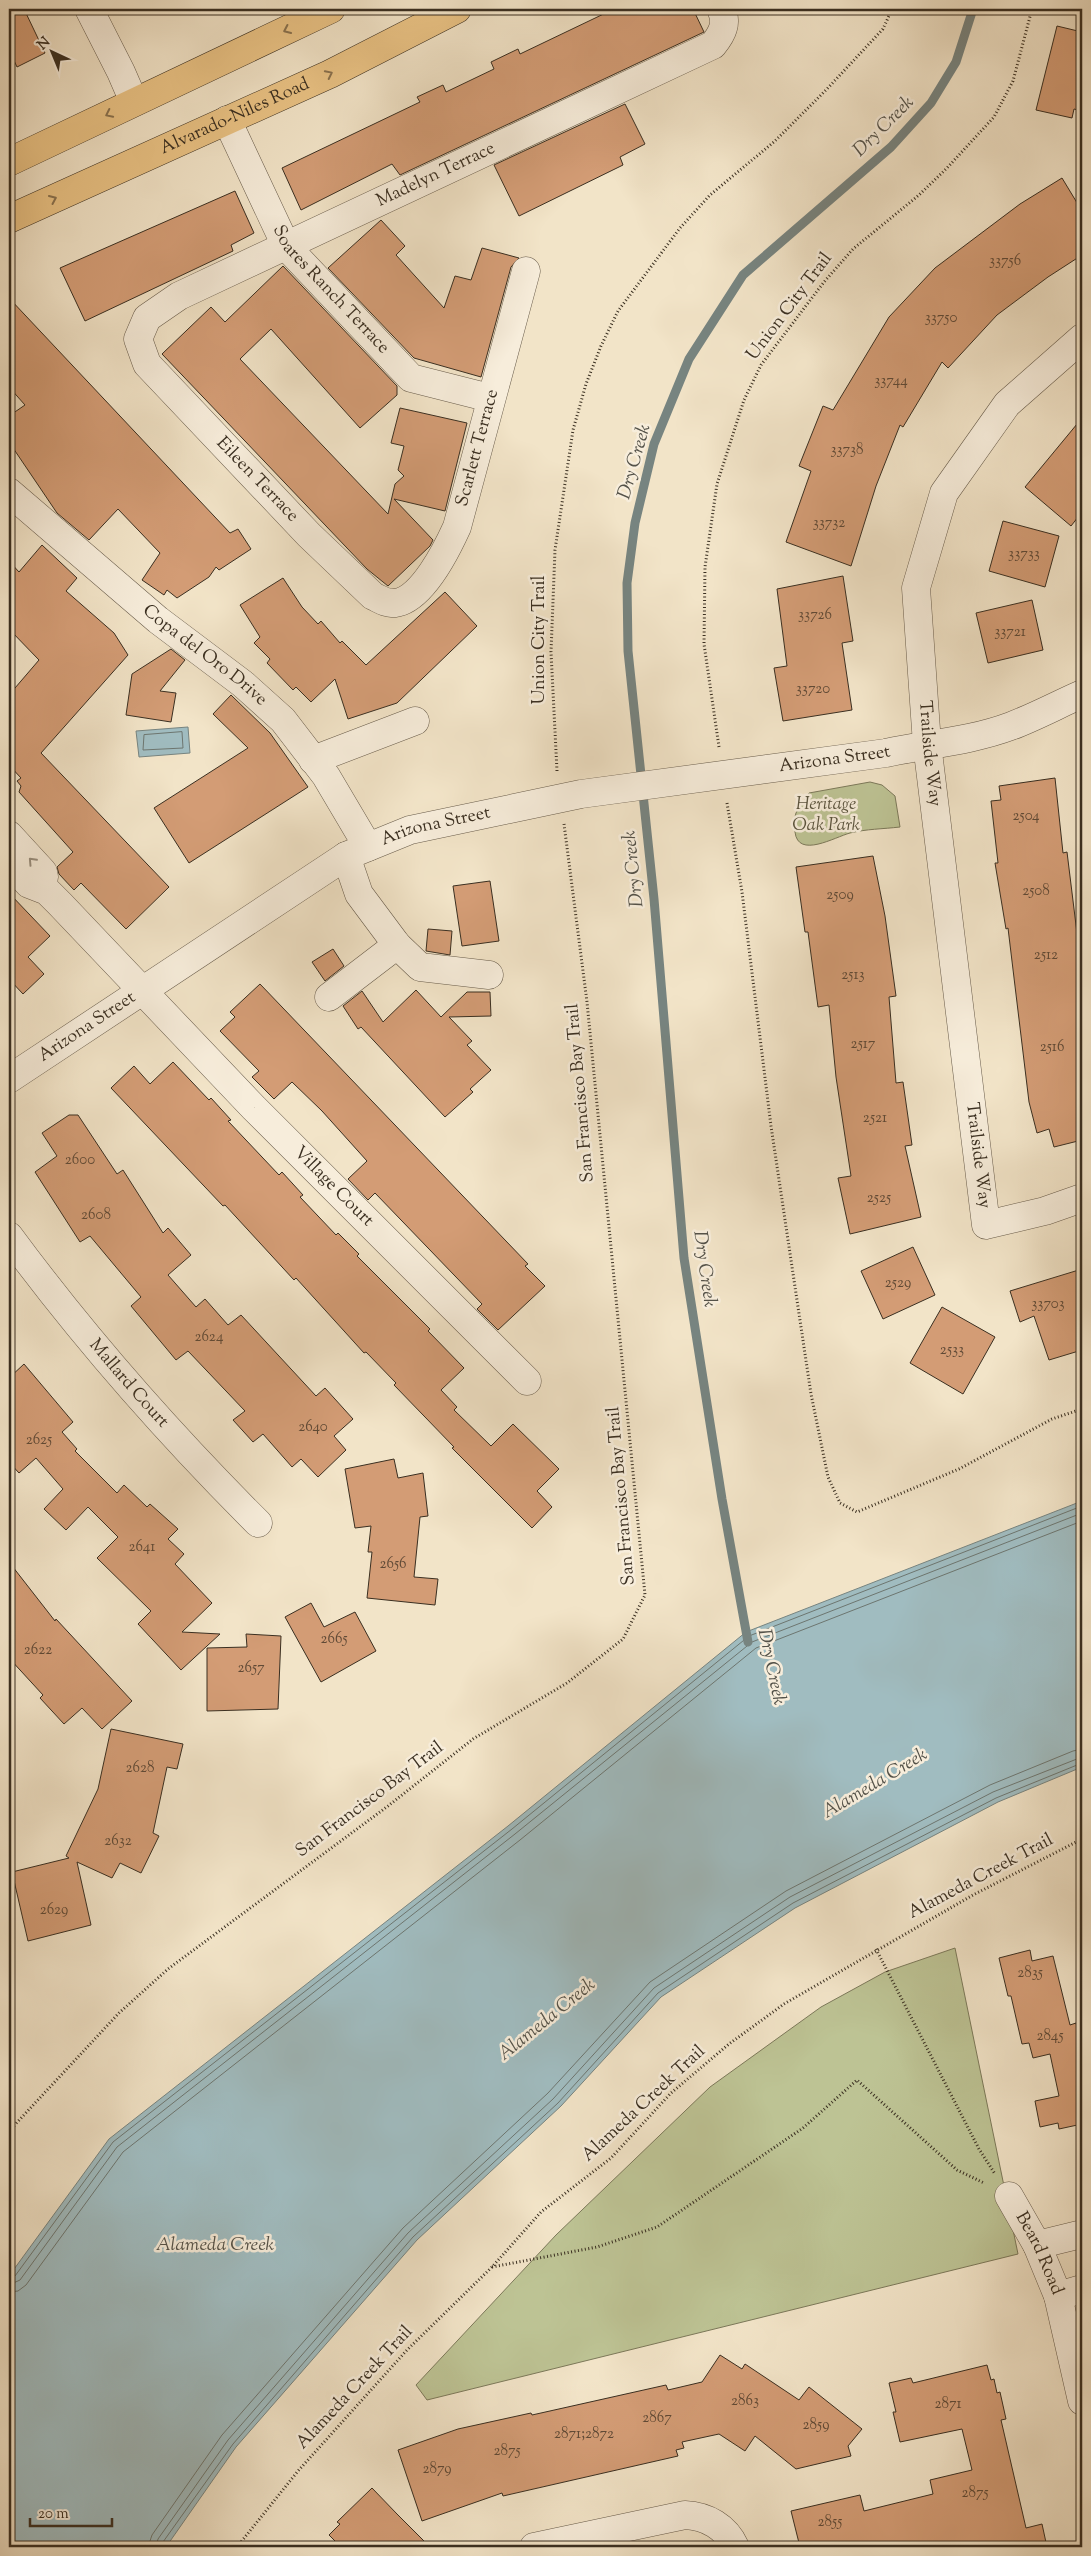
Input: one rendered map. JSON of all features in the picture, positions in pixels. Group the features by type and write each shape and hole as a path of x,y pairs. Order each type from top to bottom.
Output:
{"main road":[{"path":"9,162 331,9"},
{"name":"Alvarado-Niles Road","path":"9,219 330,74 458,9"}],"street":[{"path":"89,9 122,72 134,102"},
{"name":"Madelyn Terrace","path":"138,339 147,318 179,296 713,45 721,36 724,26 722,9"},
{"name":"Soares Ranch Terrace","path":"227,120 286,246 411,378 490,398"},
{"name":"Scarlett Terrace","path":"394,603 404,600 422,585 445,553 457,527 490,398 526,271"},
{"name":"Trailside Way","path":"1082,338 1007,404 944,493 916,588 927,744 986,1224 1046,1211 1082,1198"},
{"name":"Eileen Terrace","path":"138,339 147,364 309,535 373,596 384,602 394,603"},
{"name":"Copa del Oro Drive","path":"9,492 158,620 243,684 283,720 330,783 357,851 359,894 398,945 420,967 489,975"},
{"name":"Arizona Street","path":"9,1079 357,851 410,830 570,796 886,754 927,744 970,738 1011,726 1082,694"},
{"path":"313,760 415,721"},
{"path":"9,835 43,872 47,891"},
{"path":"9,863 29,884 47,891"},
{"name":"Village Court","path":"47,891 254,1108 527,1381"},
{"path":"329,997 398,945"},
{"name":"Mallard Court","path":"9,1236 112,1367 188,1453 258,1523"},
{"name":"Beard Road","path":"1009,2196 1037,2245 1070,2292 1082,2401"},
{"path":"1037,2245 1082,2234"},
{"path":"534,2547 685,2515 702,2517 709,2521 724,2532 735,2547"}],"path":[{"name":"Union City Trail","path":"556,760 551,652 555,550 573,430 586,384 601,346 618,312 680,228 710,195 775,141 826,90 883,29 892,9"},
{"name":"Union City Trail","path":"711,776 704,644 705,567 717,484 744,400 762,366 824,282 853,249 919,195 994,117 1013,81 1032,9"},
{"path":"711,776 742,892 771,1126 811,1394 828,1477 840,1503 857,1512 959,1469 1052,1419 1082,1409"},
{"name":"San Francisco Bay Trail","path":"9,2131 119,2013 168,1969 388,1806 473,1739 567,1683 623,1639 645,1595 587,1002 564,823 570,796"},
{"name":"Alameda Creek Trail","path":"237,2547 298,2471 407,2350 492,2267 541,2212 612,2158 670,2093 729,2044 784,2004 876,1949 973,1895 1082,1839"},
{"path":"876,1949 979,2149 1009,2196"},
{"path":"492,2267 597,2247 657,2227 803,2128 857,2080 958,2170 1009,2196"}],"green space":[{"name":"Heritage Oak Park","path":"870,782 882,785 895,796 900,827 850,833 818,844 803,844 798,840 794,822 795,815 809,793"},
{"path":"955,1948 1018,2254 427,2400 416,2385 556,2235 710,2087 821,2007 885,1972"}],"water":[{"path":"188,727 190,753 139,757 136,731"},
{"name":"Alameda Creek","path":"1082,1501 1082,1767 998,1802 795,1908 661,1997 561,2106 417,2240 236,2447 166,2547 9,2547 9,2276 109,2139 508,1826 746,1632"}],"building":[{"path":"9,9 24,9 45,53 17,67 9,50"},
{"path":"614,9 693,9 704,32 400,175 392,164 301,210 282,168 420,102 417,97 443,85 446,92 494,69 491,62 518,49 520,54"},
{"path":"1057,26 1082,32 1082,111 1074,109 1072,118 1036,110"},
{"path":"625,104 645,144 620,157 623,165 519,216 494,165"},
{"path":"1062,178 1082,211 1082,255 1048,277 997,315 948,368 942,362 903,427 900,425 876,486 851,566 786,542 811,471 799,466 823,406 833,410 889,317 935,268 1020,204"},
{"path":"235,191 254,233 231,245 233,251 85,321 60,268"},
{"path":"381,220 405,246 396,255 444,308 455,276 471,280 482,248 519,258 511,267 481,377 414,358 328,268"},
{"path":"283,266 397,386 397,395 360,428 271,329 240,359 388,514 395,484 404,476 398,470 404,446 391,443 400,408 467,423 445,511 394,499 433,540 430,546 388,586 367,569 162,354 211,307 225,322"},
{"path":"9,298 230,533 238,529 251,549 219,570 216,567 209,577 177,598 167,590 164,595 142,580 160,553 118,509 89,540 57,513 9,442 9,416 25,405 9,387"},
{"path":"1082,418 1082,512 1071,526 1025,487"},
{"path":"1003,521 1059,536 1045,587 989,571"},
{"path":"42,545 77,578 66,591 114,633 128,655 41,753 169,887 126,929 81,883 74,890 59,874 57,867 73,852 19,792 21,786 17,781 21,778 9,765 9,695 39,660 9,629 9,561 19,572"},
{"path":"843,576 853,641 842,643 852,710 783,721 774,668 787,666 777,589"},
{"path":"283,578 302,607 318,624 321,621 340,643 342,641 366,665 445,592 477,626 397,703 348,719 335,679 311,702 296,687 293,690 267,663 270,659 254,643 260,637 240,605"},
{"path":"1032,600 1043,650 988,663 976,613"},
{"path":"171,649 185,660 160,691 176,693 171,722 126,715 132,674"},
{"path":"231,695 270,733 308,787 189,863 154,808 248,748 213,714"},
{"path":"1055,778 1063,853 1067,852 1082,974 1082,1140 1054,1147 1049,1129 1037,1133 1029,1102 1008,928 1006,929 995,863 998,863 991,801 1001,800 999,786"},
{"path":"873,856 885,916 896,996 889,997 896,1083 903,1082 912,1145 905,1146 921,1217 850,1234 838,1178 851,1176 836,1077 829,1005 818,1007 808,932 805,932 796,867"},
{"path":"490,881 499,941 462,946 453,886"},
{"path":"9,893 50,936 28,957 44,974 23,994 9,979"},
{"path":"428,929 452,931 450,955 426,951"},
{"path":"333,949 344,966 325,981 312,962"},
{"path":"260,984 528,1264 525,1266 545,1286 498,1330 477,1309 482,1304 375,1193 368,1200 348,1179 367,1161 322,1111 292,1082 274,1099 252,1077 259,1071 220,1031 235,1017 230,1012"},
{"path":"416,990 441,1017 467,992 490,992 491,1016 449,1017 472,1041 467,1045 491,1070 470,1089 473,1092 445,1117 361,1027 358,1029 343,1006 362,991 383,1022"},
{"path":"173,1062 209,1100 211,1098 231,1120 228,1121 279,1175 282,1172 303,1195 300,1197 336,1235 338,1233 359,1254 357,1256 430,1329 428,1331 464,1368 441,1390 457,1407 454,1410 491,1446 513,1424 559,1469 537,1491 552,1507 532,1528 452,1448 454,1447 394,1385 396,1383 366,1352 364,1353 296,1278 294,1280 225,1205 223,1206 111,1088 134,1066 150,1084"},
{"path":"69,1115 78,1115 117,1174 123,1170 163,1233 168,1228 191,1255 168,1275 196,1307 205,1299 228,1325 241,1315 316,1396 325,1388 353,1419 334,1436 346,1450 318,1477 301,1459 292,1467 263,1434 253,1442 233,1420 245,1411 188,1351 176,1360 131,1306 141,1297 90,1236 80,1242 35,1172 57,1156 42,1133"},
{"path":"913,1247 935,1295 883,1319 861,1271"},
{"path":"1082,1269 1082,1350 1049,1360 1034,1316 1020,1322 1010,1291"},
{"path":"942,1307 995,1337 963,1394 910,1363"},
{"path":"24,1364 73,1422 62,1432 77,1449 75,1451 117,1493 124,1485 147,1507 150,1504 178,1529 168,1539 184,1554 175,1564 212,1603 182,1632 220,1634 181,1670 138,1624 151,1611 97,1558 118,1537 88,1507 66,1530 44,1509 63,1489 36,1458 19,1473 9,1462 9,1378"},
{"path":"394,1459 398,1478 423,1473 428,1516 420,1517 414,1577 438,1579 435,1605 367,1598 372,1552 368,1552 371,1526 355,1528 345,1469"},
{"path":"9,1562 55,1621 56,1619 132,1701 102,1729 82,1708 64,1724 40,1698 43,1695 9,1658"},
{"path":"311,1603 324,1627 355,1612 376,1651 321,1682 285,1617"},
{"path":"246,1634 281,1636 278,1709 207,1711 207,1648 247,1647"},
{"path":"111,1729 183,1744 177,1769 167,1767 153,1833 159,1836 141,1873 120,1863 112,1878 77,1862 91,1925 28,1941 12,1872 69,1858 66,1856 98,1789"},
{"path":"1030,1950 1032,1961 1053,1956 1070,2025 1076,2023 1082,2049 1082,2124 1059,2129 1058,2123 1040,2127 1035,2101 1059,2096 1050,2054 1033,2058 1029,2043 1022,2044 1011,1996 1008,1996 999,1958"},
{"path":"720,2355 742,2369 745,2364 799,2400 809,2387 862,2429 848,2446 851,2456 796,2469 755,2436 745,2451 719,2434 682,2442 684,2448 676,2450 678,2456 503,2496 502,2493 422,2521 398,2450 458,2429 531,2413 532,2415 666,2385 668,2390 702,2382"},
{"path":"987,2365 991,2380 994,2379 997,2393 1000,2392 1006,2419 1001,2420 1026,2528 1042,2524 1047,2547 800,2547 791,2511 860,2495 864,2511 933,2494 930,2480 972,2470 962,2429 900,2442 893,2412 896,2412 889,2383 911,2378 913,2383"},
{"path":"372,2488 430,2547 341,2547 329,2535 340,2524 337,2522"}],"waterway":[{"name":"Dry Creek","path":"748,1642 722,1499 684,1258 654,899 628,651 627,583 635,523 654,444 689,359 743,275 891,147 931,103 956,62 973,9"}]}
